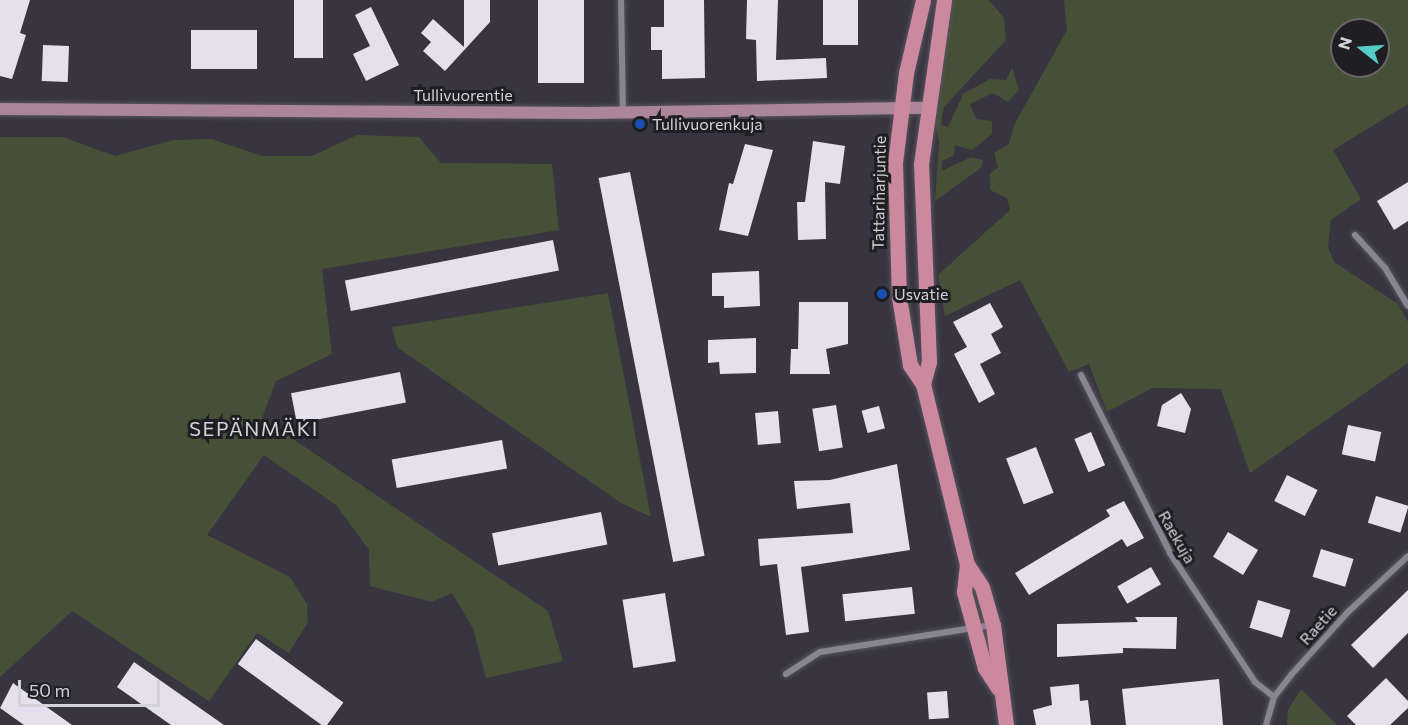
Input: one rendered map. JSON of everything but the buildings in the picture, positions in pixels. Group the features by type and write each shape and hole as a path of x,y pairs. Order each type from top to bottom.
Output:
{"main road":[{"name":"Tattariharjuntie","path":"923,0 900,106 893,196 895,255 909,365 923,384 967,564 982,587 993,625 1001,664 998,688 1006,725"},
{"name":"Tattariharjuntie","path":"923,384 929,362 920,204 926,108 944,0"},
{"name":"Tullivuorentie","path":"0,109 622,112 900,106 926,108"},
{"name":"Tattariharjuntie","path":"967,564 964,591 985,668 998,688"}],"street":[{"path":"621,0 622,112"},
{"path":"1355,235 1385,268 1408,306"},
{"name":"Raekuja","path":"1081,375 1170,553 1255,682 1274,698"},
{"name":"Raetie","path":"1266,725 1274,698 1348,612 1408,556"},
{"path":"786,674 820,652 993,625"}],"green space":[{"path":"950,0 989,0 1004,18 1006,40 944,107 941,125 948,127 963,94 990,79 1006,80 1012,68 1019,90 1008,102 993,93 970,104 976,119 992,121 992,134 972,150 955,145 954,155 942,161 942,171 971,157 983,160 981,168 935,201 939,142 932,111"},
{"path":"1064,0 1408,0 1408,104 1333,150 1361,199 1331,220 1328,247 1334,262 1398,304 1408,322 1408,363 1250,473 1221,389 1152,388 1107,412 1089,364 1069,372 1020,280 945,316 938,275 1010,210 1007,198 990,190 990,174 998,167 994,153 1009,144 1014,125 1067,30"},
{"path":"357,135 419,137 441,163 552,164 559,230 322,269 332,354 276,381 262,418 548,611 563,661 486,678 473,628 452,593 432,602 370,586 369,550 336,505 264,455 207,535 290,577 307,604 308,622 289,653 257,633 209,701 72,611 0,677 0,137 63,137 115,156 173,140 212,139 262,156 312,156"},
{"path":"608,293 651,517 621,503 397,347 392,327"},
{"path":"1301,689 1337,725 1287,725 1288,710"}],"place":[{"name":"Tullivuorenkuja","path":"640,124"},
{"name":"Usvatie","path":"882,294"}],"district":[{"name":"SEPÄNMÄKI","path":"254,428"}]}
